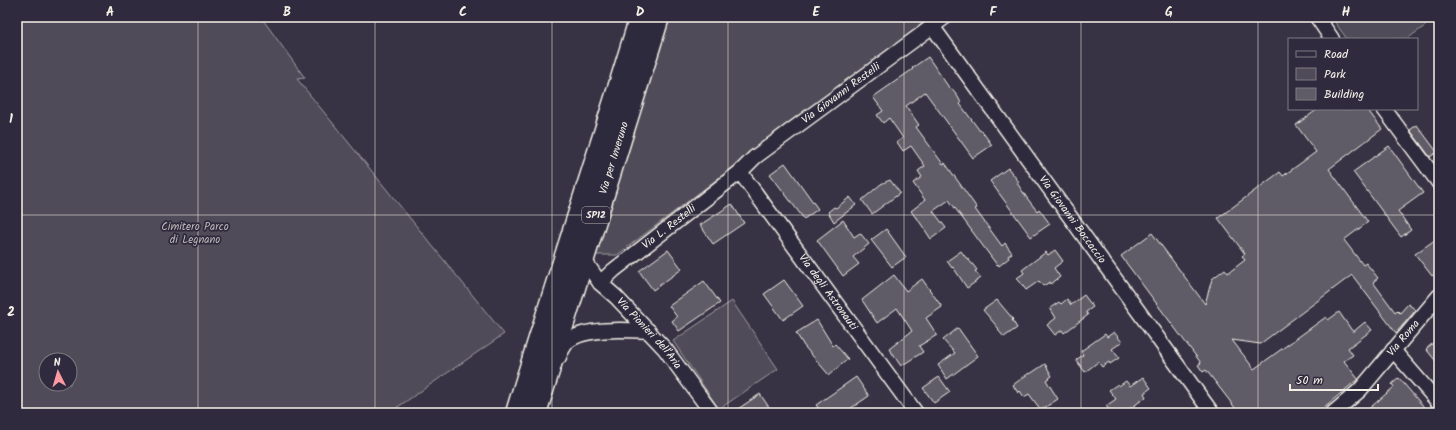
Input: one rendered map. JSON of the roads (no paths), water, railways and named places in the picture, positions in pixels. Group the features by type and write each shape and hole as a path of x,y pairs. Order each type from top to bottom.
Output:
{"main road":[{"name":"Via per Inveruno","path":"517,413 641,17"},
{"name":"Via per Inveruno","path":"535,413 582,257 658,17"}],"street":[{"name":"Via Giovanni Restelli","path":"740,172 755,157 945,17"},
{"path":"1317,17 1331,38"},
{"name":"Via Giovanni Boccaccio","path":"932,26 1212,413"},
{"path":"1385,110 1439,182"},
{"name":"Via L. Restelli","path":"600,283 614,270 740,172"},
{"name":"Via degli Astronauti","path":"740,172 916,413"},
{"name":"Via Pionieri dell'Aria","path":"582,257 600,283 616,296 666,349 712,413"},
{"name":"Via Roma","path":"1333,413 1360,390 1439,296"},
{"path":"541,413 560,355 568,341 582,334 607,330 649,331"},
{"path":"1393,350 1439,403"}],"park label":[{"name":"Cimitero Parco di Legnano","path":"195,233"}]}
